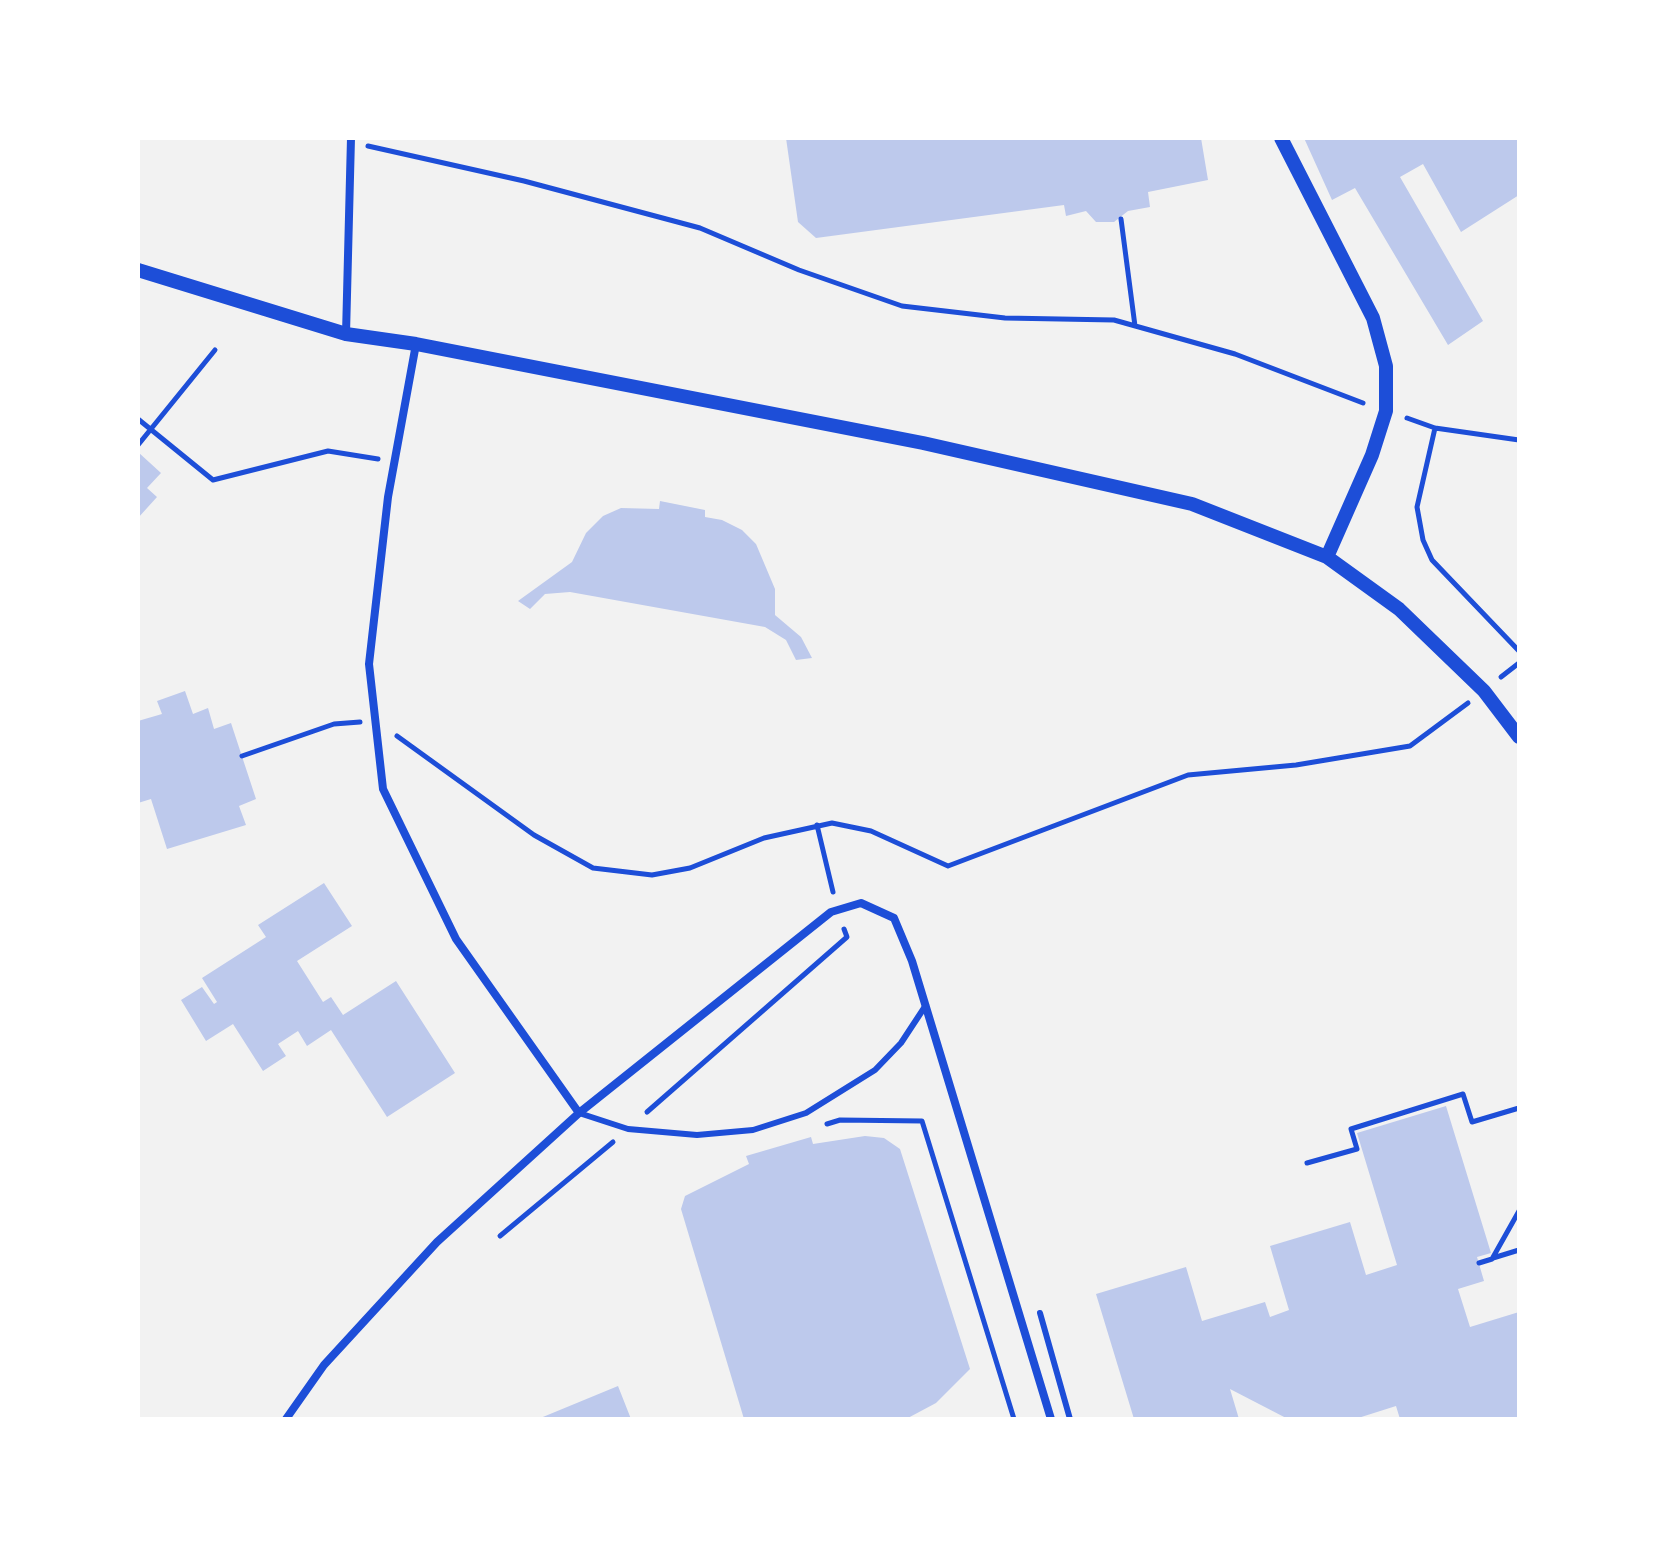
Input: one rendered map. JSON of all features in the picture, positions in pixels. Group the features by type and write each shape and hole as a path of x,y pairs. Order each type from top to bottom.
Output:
{"street":[{"path":"1281,138 1373,318 1386,366 1386,411 1372,455 1327,557"},
{"path":"346,334 352,140"},
{"path":"138,270 346,334 416,344 923,443 1192,504 1327,557 1399,609 1484,691 1519,737"},
{"path":"416,344 394,463 369,664 383,789 456,939 579,1113"},
{"path":"286,1419 324,1365 437,1242 579,1113 837,910 861,903 894,918 926,1005 1051,1419"}],"lane":[{"path":"579,1113 628,1129 697,1135 753,1130 806,1113 875,1070 901,1043 926,1005"},
{"path":"1040,1313 1070,1419"}],"path":[{"path":"352,140 524,181 700,228 799,270 902,306 1005,318 1114,320 1235,354 1435,428 1519,440"},
{"path":"1121,219 1135,326"},
{"path":"138,445 215,350"},
{"path":"138,419 213,480 328,451 394,463"},
{"path":"1435,428 1417,507 1423,540 1432,560 1519,651"},
{"path":"242,756 334,724 375,721 534,835 593,868 652,875 690,868 764,838 832,823 871,831 948,866 1188,775 1296,765 1410,746 1519,663"},
{"path":"500,1236 612,1143 847,937 837,910 817,825"},
{"path":"1307,1163 1357,1149 1351,1129 1463,1094 1472,1122 1519,1108"},
{"path":"825,1124 840,1120 922,1121 1014,1419"},
{"path":"612,1143 624,1145"},
{"path":"1492,1259 1519,1211"},
{"path":"1479,1263 1519,1250"}],"building":[{"path":"786,138 1201,138 1208,180 1148,192 1150,207 1128,211 1114,222 1096,222 1086,211 1066,216 1064,205 816,238 798,222"},
{"path":"1304,138 1519,138 1519,195 1461,232 1423,164 1400,177 1483,321 1448,345 1355,188 1332,200"},
{"path":"138,452 161,473 147,488 157,497 138,518"},
{"path":"660,501 705,510 705,517 722,520 742,530 756,544 775,589 775,615 801,637 812,658 796,660 786,640 765,627 570,592 545,594 530,609 518,601 572,562 586,533 603,516 621,508 659,509"},
{"path":"185,691 193,714 208,708 214,729 231,723 256,799 239,806 246,825 167,849 151,799 138,803 138,721 162,714 157,701"},
{"path":"324,883 352,926 297,961 323,1002 331,997 343,1015 396,981 455,1073 387,1117 331,1030 307,1046 298,1031 278,1044 286,1056 263,1071 233,1024 206,1041 181,1000 202,987 214,1004 217,1002 202,978 266,937 258,925"},
{"path":"1446,1106 1491,1253 1477,1257 1484,1281 1458,1289 1470,1327 1519,1312 1519,1419 1400,1419 1396,1406 1355,1419 1288,1419 1230,1389 1239,1419 1134,1419 1096,1294 1186,1267 1202,1321 1265,1302 1270,1317 1289,1310 1270,1246 1350,1222 1366,1275 1397,1265 1357,1133"},
{"path":"865,1136 884,1138 900,1149 970,1369 936,1403 906,1419 744,1419 681,1209 685,1196 749,1164 746,1156 811,1137 813,1144"},
{"path":"618,1386 631,1419 538,1419"}]}
